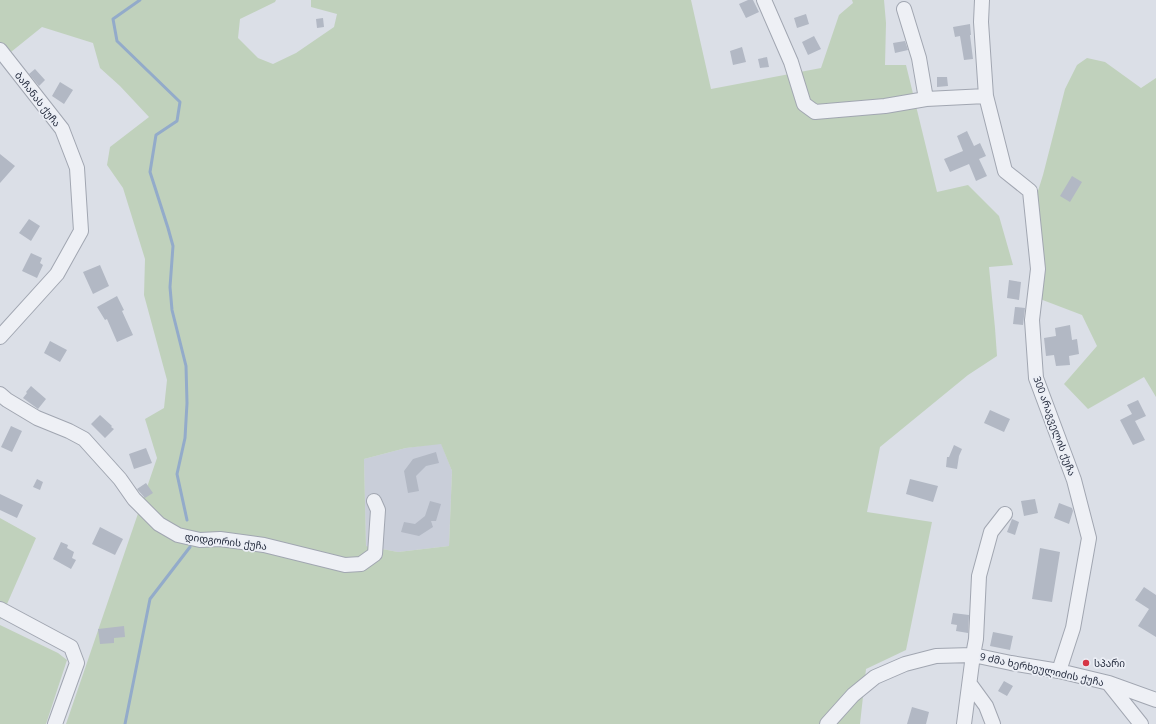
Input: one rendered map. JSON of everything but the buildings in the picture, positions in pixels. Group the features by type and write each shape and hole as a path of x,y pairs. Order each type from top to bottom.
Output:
{"street":[{"path":"764,0 791,62 804,104 815,112 885,106 926,99 986,96"},
{"name":"300 არაგველის ქუჩა","path":"982,0 980,22 986,96 1005,171 1030,191 1038,269 1032,320 1036,378 1074,480 1089,538 1073,628 1059,670"},
{"path":"904,9 919,58 926,99"},
{"name":"ბაჩანას ქუჩა","path":"0,50 62,129 77,168 81,231 57,274 0,337"},
{"name":"დიდგორის ქუჩა","path":"0,394 7,400 37,418 84,439 120,479 134,499 159,524 178,535 200,540 220,539 264,545 345,565 361,564 374,554 378,510 374,501"},
{"path":"964,724 976,639 979,576 991,532 1005,514"},
{"path":"0,609 71,647 77,662 55,724"},
{"name":"9 ძმა ხერხეულიძის ქუჩა","path":"827,724 853,695 875,677 905,664 936,656 973,655 1011,663 1059,670 1109,683 1156,700"},
{"path":"1109,683 1141,724"},
{"path":"970,684 986,706 993,724"}],"shaded area":[{"path":"441,443 452,471 449,546 398,552 366,546 364,459 406,448"}],"green space":[{"path":"0,0 276,0 275,2 240,19 238,38 258,58 273,64 296,53 334,27 337,14 311,7 311,0 691,0 711,89 821,68 839,15 853,3 852,0 884,0 886,23 885,65 906,65 937,192 968,185 999,216 1013,265 989,267 997,356 968,375 880,447 867,512 932,522 906,650 866,669 860,724 66,724 157,458 145,419 164,408 167,380 144,295 145,259 123,188 107,165 110,147 149,117 120,86 100,68 93,43 42,27 6,56 0,46","holes":["441,444 452,471 449,546 398,552 366,546 364,459 406,448"]},
{"path":"1087,58 1105,62 1141,88 1156,78 1156,397 1144,377 1088,409 1064,384 1097,346 1082,315 1040,299 1032,210 1043,175 1065,89 1077,65"},
{"path":"0,518 36,538 0,620"},
{"path":"0,625 58,653 67,660 46,724 0,724"}],"waterway":[{"path":"140,0 113,19 117,41 180,102 177,121 156,135 150,172 173,246 170,287 172,310 186,366 187,403 185,438 177,474 187,520"},
{"path":"125,724 150,599 190,547"}],"place":[{"name":"სპარი","path":"1086,663"}]}
